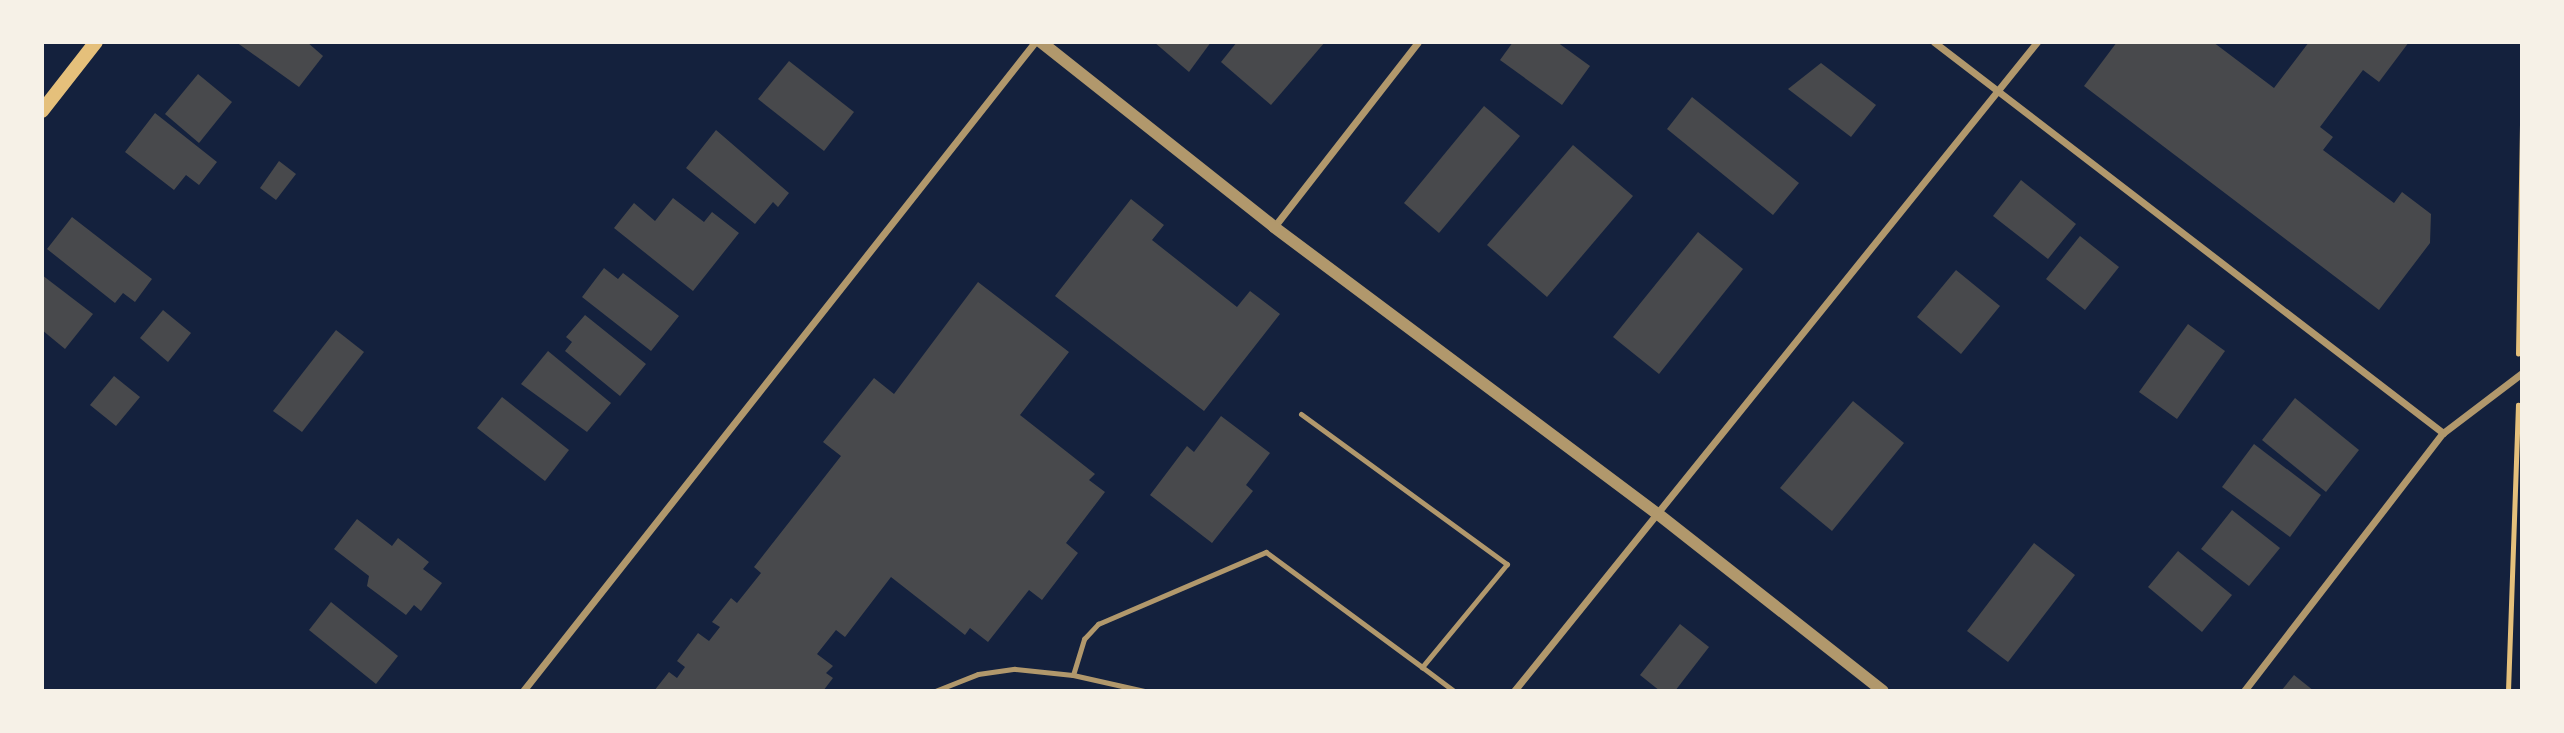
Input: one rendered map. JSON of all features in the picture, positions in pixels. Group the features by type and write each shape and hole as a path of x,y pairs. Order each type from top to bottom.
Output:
{"main road":[{"path":"42,111 96,42"}],"street":[{"path":"523,691 1035,42"},
{"path":"1041,42 1274,227 1658,514 1883,691"},
{"path":"1274,227 1418,42"},
{"path":"1934,42 1997,94 2442,433"},
{"path":"1514,691 1997,94 2036,42"},
{"path":"2244,691 2442,433 2522,373"}],"lane":[{"path":"1301,414 1507,564 1422,667"},
{"path":"1073,675 1084,639 1098,624 1266,552 1454,691"},
{"path":"935,691 978,674 1003,671 1073,675 1144,691"}],"building":[{"path":"236,42 307,42 323,56 299,87"},
{"path":"1154,42 1211,42 1189,72"},
{"path":"1237,42 1325,42 1271,105 1221,62"},
{"path":"1513,42 1557,42 1590,66 1562,105 1500,60"},
{"path":"2117,42 2213,42 2274,88 2309,42 2409,42 2379,82 2363,70 2320,127 2333,137 2323,150 2394,203 2402,192 2431,214 2430,243 2379,310 2084,86"},
{"path":"789,61 854,112 824,151 758,99"},
{"path":"1821,63 1876,105 1851,137 1788,89"},
{"path":"198,74 232,102 199,143 165,114"},
{"path":"1692,97 1799,183 1773,215 1667,129"},
{"path":"1484,106 1520,136 1439,233 1404,203"},
{"path":"155,113 217,162 199,185 186,175 174,190 125,152"},
{"path":"716,130 789,193 778,207 773,202 755,224 686,168"},
{"path":"1573,145 1633,196 1547,297 1487,245"},
{"path":"279,161 296,174 276,200 260,188"},
{"path":"2021,180 2076,224 2048,259 1993,216"},
{"path":"673,198 704,222 712,212 739,233 693,291 614,228 634,203 655,221"},
{"path":"1131,199 1164,225 1152,240 1237,307 1250,291 1280,314 1204,411 1055,296"},
{"path":"72,217 152,279 135,302 123,293 115,303 47,249"},
{"path":"1698,232 1743,269 1659,374 1613,337"},
{"path":"2080,236 2119,267 2085,310 2046,279"},
{"path":"604,268 618,279 623,273 679,316 651,351 582,297"},
{"path":"1956,270 2000,306 1961,354 1917,317"},
{"path":"42,275 93,314 65,349 42,330"},
{"path":"978,282 1069,352 1020,415 1095,474 1089,480 1105,492 1066,543 1078,553 1042,600 1029,590 988,642 970,628 965,635 891,577 845,637 836,630 817,654 833,666 826,673 833,678 823,691 654,691 669,672 677,678 685,667 677,661 698,633 709,641 720,627 712,622 731,598 737,603 761,573 754,567 841,456 823,442 874,378 894,394"},
{"path":"163,310 191,333 168,362 140,338"},
{"path":"585,315 646,364 620,396 565,351 572,342 566,337"},
{"path":"2188,324 2225,351 2177,419 2139,392"},
{"path":"336,330 364,352 302,432 273,411"},
{"path":"548,351 611,403 587,432 521,384"},
{"path":"114,376 140,397 116,426 90,405"},
{"path":"502,397 569,450 545,481 477,428"},
{"path":"2295,398 2359,450 2326,492 2262,440"},
{"path":"1853,401 1904,443 1832,531 1780,488"},
{"path":"1221,416 1270,453 1246,485 1253,491 1212,543 1150,495 1187,446 1194,452"},
{"path":"2254,444 2321,495 2290,537 2222,487"},
{"path":"2232,510 2280,548 2249,586 2201,549"},
{"path":"357,519 392,546 398,538 429,562 423,569 442,583 421,611 414,605 406,615 367,586 369,576 334,549"},
{"path":"2034,543 2075,575 2008,662 1967,631"},
{"path":"2178,551 2232,595 2202,632 2148,587"},
{"path":"331,602 398,656 376,684 309,630"},
{"path":"1680,624 1709,647 1675,691 1660,691 1640,675"},
{"path":"2294,675 2314,691 2281,691"}]}
